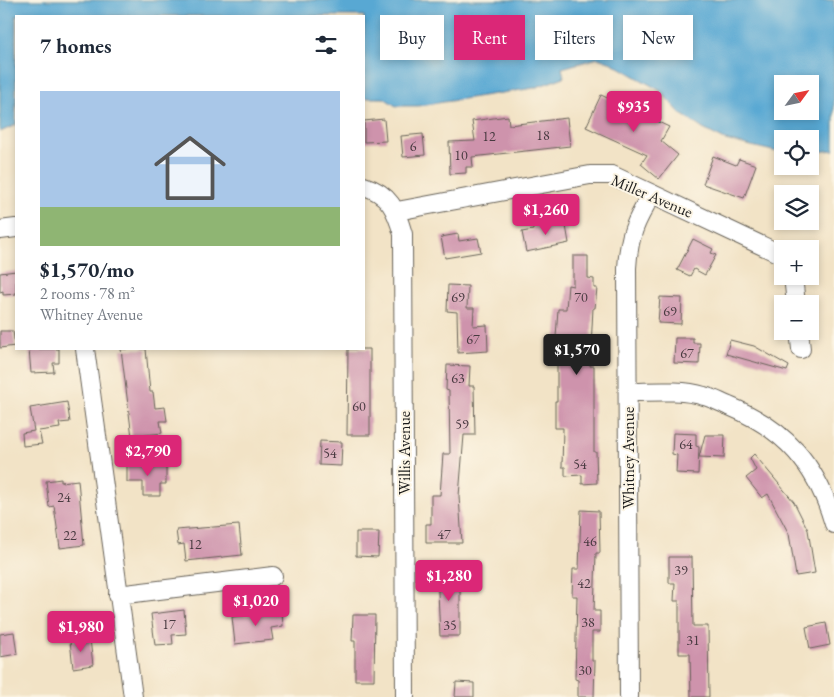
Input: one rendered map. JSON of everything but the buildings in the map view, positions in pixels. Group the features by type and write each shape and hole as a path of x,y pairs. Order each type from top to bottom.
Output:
{"street":[{"name":"Miller Avenue","path":"396,211 590,175 612,176 774,251"},
{"path":"365,186 383,195 396,211"},
{"name":"Whitney Avenue","path":"629,697 628,242 637,218 652,194"},
{"name":"Willis Avenue","path":"396,211 403,234 404,260 405,697"},
{"path":"0,230 15,228"},
{"path":"800,340 801,349"},
{"path":"85,350 133,697"},
{"path":"628,392 704,396 755,417 786,439 805,461 820,488 834,524"},
{"path":"118,595 273,576"}],"water":[{"path":"0,0 834,0 834,150 819,152 819,130 774,130 774,151 725,140 703,129 681,114 659,90 604,60 613,60 613,15 535,15 535,60 591,60 562,68 564,77 534,88 418,106 396,106 384,98 365,98 365,15 15,15 15,125 0,132"}]}
